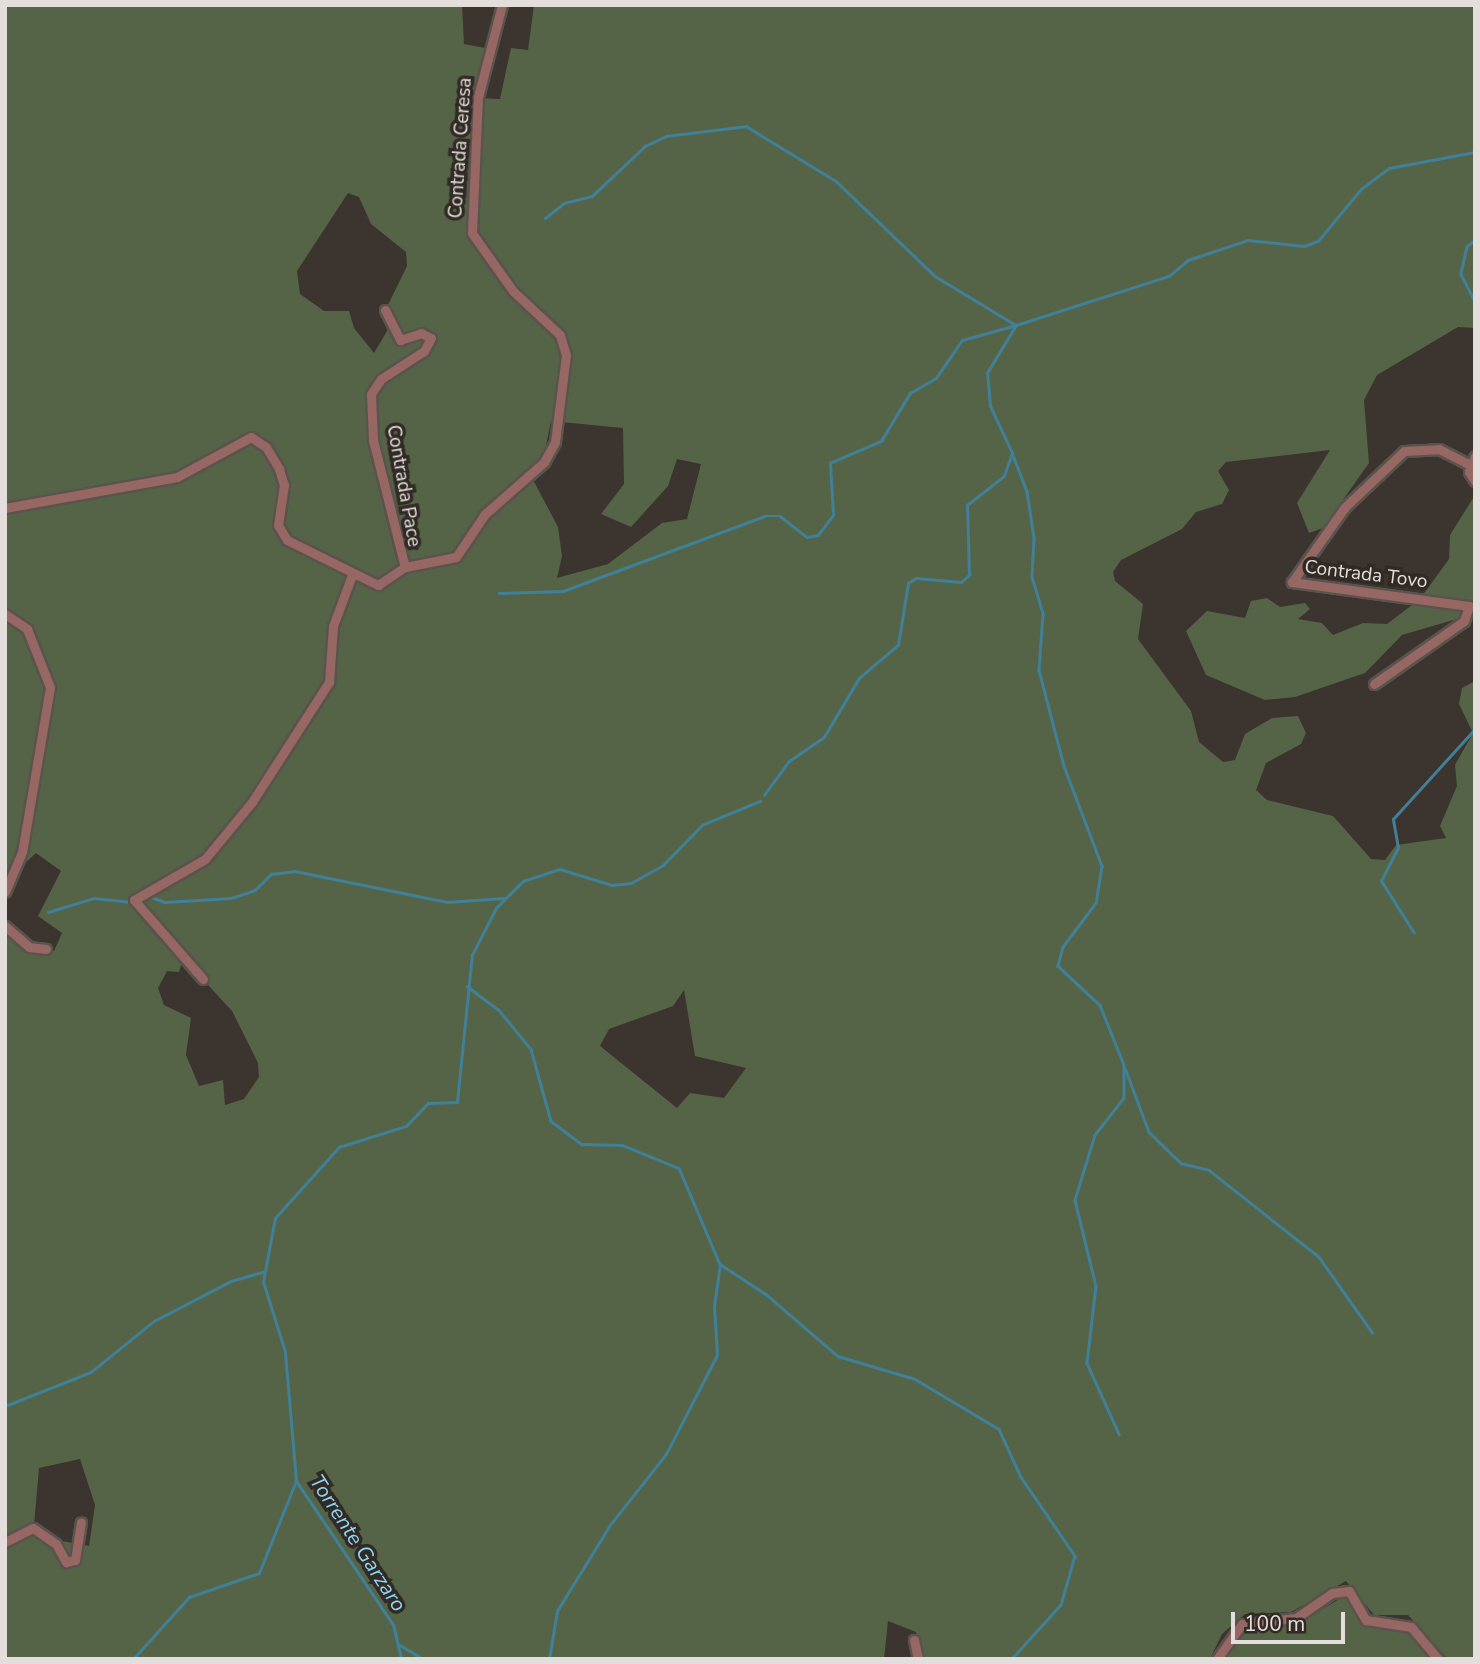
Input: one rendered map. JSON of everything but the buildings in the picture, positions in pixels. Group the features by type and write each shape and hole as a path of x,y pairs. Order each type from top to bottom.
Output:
{"street":[{"name":"Contrada Ceresa","path":"405,567 456,557 485,514 544,462 555,442 566,355 560,335 513,291 472,233 478,97 502,5"},
{"name":"Contrada Pace","path":"385,310 400,340 421,333 431,338 424,351 381,379 371,394 373,440 405,567"},
{"path":"5,508 177,477 251,437 266,447 284,485 281,533 352,575 378,585 405,567"},
{"name":"Contrada Tovo","path":"1374,684 1464,621 1469,606 1292,582 1345,507 1404,451 1438,449 1472,461"},
{"path":"1472,461 1475,481"},
{"path":"203,979 134,900 205,859 252,802 329,682 332,626 352,575"},
{"path":"5,614 27,629 50,687 22,852 5,892"},
{"path":"5,926 29,947 46,949"},
{"path":"5,1542 33,1528 55,1544 66,1562 75,1560 81,1522"},
{"path":"1217,1659 1242,1624 1296,1618 1332,1593 1349,1591 1366,1620 1410,1627 1438,1659"},
{"path":"914,1640 918,1659"}],"green space":[{"path":"5,5 462,5 464,44 485,48 476,98 500,99 511,48 528,50 534,5 1475,5 1475,328 1458,327 1377,375 1364,400 1369,463 1323,528 1309,533 1297,503 1330,450 1226,462 1218,471 1229,490 1222,504 1196,512 1182,529 1121,560 1113,572 1115,581 1143,604 1138,639 1191,711 1199,742 1223,762 1235,760 1245,734 1272,718 1298,716 1306,733 1301,744 1266,763 1256,790 1267,800 1333,816 1371,859 1385,860 1396,845 1446,838 1440,826 1457,786 1455,765 1473,733 1459,704 1462,688 1475,681 1475,1659 1448,1659 1408,1615 1374,1615 1346,1581 1291,1612 1245,1614 1222,1634 1210,1659 922,1659 916,1632 888,1621 884,1659 5,1659 5,932 19,946 54,951 62,933 38,916 61,871 36,853 5,882","holes":["348,193 359,197 371,224 406,252 407,266 386,309 390,326 374,353 354,328 349,311 324,311 300,294 297,271","551,421 623,428 624,484 601,514 631,527 668,486 677,459 701,464 687,519 662,523 608,564 557,578 562,556 558,527 530,474 543,461","183,958 232,1011 258,1063 259,1077 244,1099 225,1105 223,1080 199,1086 186,1055 191,1018 164,1005 158,988 167,971 179,972","684,990 695,1056 746,1068 724,1098 690,1093 677,1108 600,1046 609,1029 673,1006","80,1459 95,1505 89,1546 56,1540 34,1525 39,1468"]},
{"path":"1475,495 1475,604 1460,618 1402,635 1365,673 1295,697 1265,700 1206,675 1186,631 1207,611 1245,618 1251,601 1267,598 1280,607 1305,603 1310,609 1298,619 1322,623 1333,635 1363,623 1387,624 1420,599 1449,559 1450,535"},
{"path":"1346,1595 1363,1624 1403,1628 1430,1659 1224,1659 1251,1626 1296,1625"}],"waterway":[{"path":"545,218 564,203 592,196 645,146 666,136 746,126 836,181 935,276 1016,325"},
{"name":"Torrente Garzaro","path":"764,795 789,761 824,737 859,678 898,645 908,583 916,578 961,582 969,575 967,505 1004,476 1012,453 990,406 987,373 1016,325 1169,276 1188,260 1248,240 1304,246 1318,241 1361,189 1389,168 1475,152"},
{"path":"1475,240 1467,247 1461,274 1475,301"},
{"path":"499,593 563,591 765,516 780,516 807,537 818,535 833,515 830,463 881,441 910,393 936,378 962,340 1013,326"},
{"path":"1013,455 1027,491 1034,538 1032,577 1043,614 1039,670 1064,766 1102,866 1096,903 1063,947 1058,966 1100,1005 1124,1065 1124,1098 1095,1135 1075,1200 1096,1286 1087,1363 1119,1434"},
{"path":"1414,933 1381,881 1398,848 1393,819 1475,729"},
{"name":"Torrente Garzaro","path":"401,1659 393,1625 296,1481 285,1352 263,1282 275,1218 339,1147 406,1126 428,1103 457,1102 472,955 496,908 523,881 560,869 612,885 631,883 663,865 702,825 760,801"},
{"path":"149,896 165,902 231,898 255,890 271,874 295,871 447,902 504,898"},
{"path":"48,912 94,898 131,902"},
{"path":"467,986 498,1009 531,1049 551,1121 582,1144 622,1145 679,1168 720,1264 767,1295 838,1356 915,1379 999,1429 1021,1477 1075,1556 1061,1605 1012,1659"},
{"path":"1125,1068 1149,1132 1181,1163 1209,1170 1319,1257 1372,1332"},
{"path":"549,1659 557,1611 610,1525 666,1454 717,1355 714,1306 720,1264"},
{"path":"5,1406 91,1372 154,1321 231,1281 263,1272"},
{"path":"133,1659 189,1597 259,1573 296,1481"},
{"path":"400,1645 423,1659"}]}
